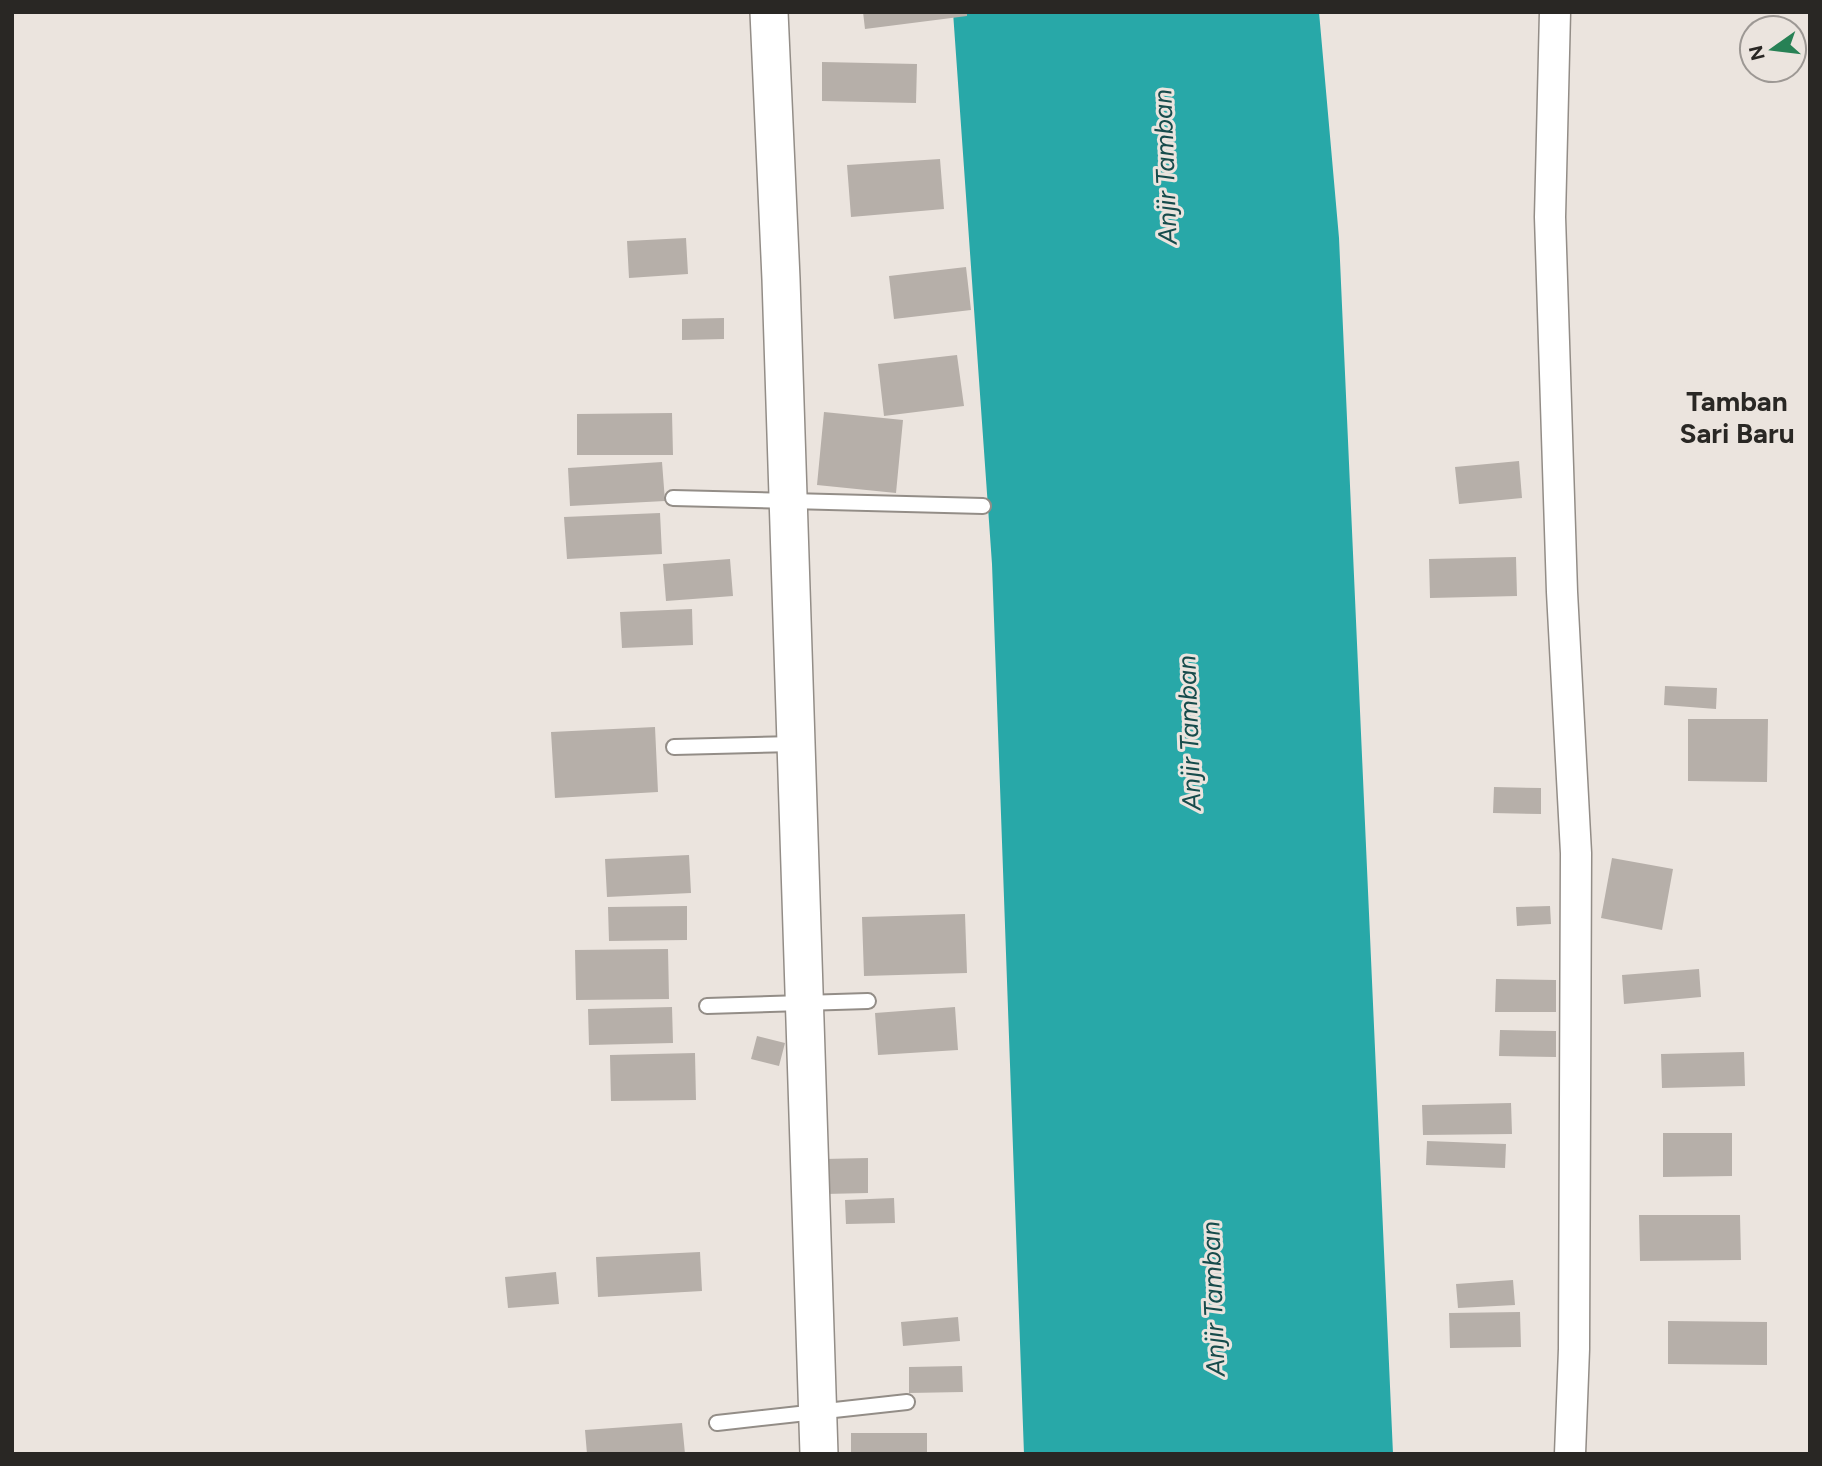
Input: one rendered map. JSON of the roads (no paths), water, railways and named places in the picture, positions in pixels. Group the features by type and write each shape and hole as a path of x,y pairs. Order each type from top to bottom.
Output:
{"street":[{"path":"769,12 788,499 819,1454"},
{"path":"1555,12 1550,231 1562,592 1577,853 1574,1349 1570,1454"}],"lane":[{"path":"673,498 983,506"},
{"path":"674,747 796,744"},
{"path":"707,1006 868,1001"},
{"path":"718,1423 907,1402"}],"water":[{"name":"Anjir Tamban","path":"953,12 1319,12 1339,238 1393,1454 1024,1454 992,564"}],"district":[{"name":"Tamban Sari Baru","path":"1737,417"}]}
